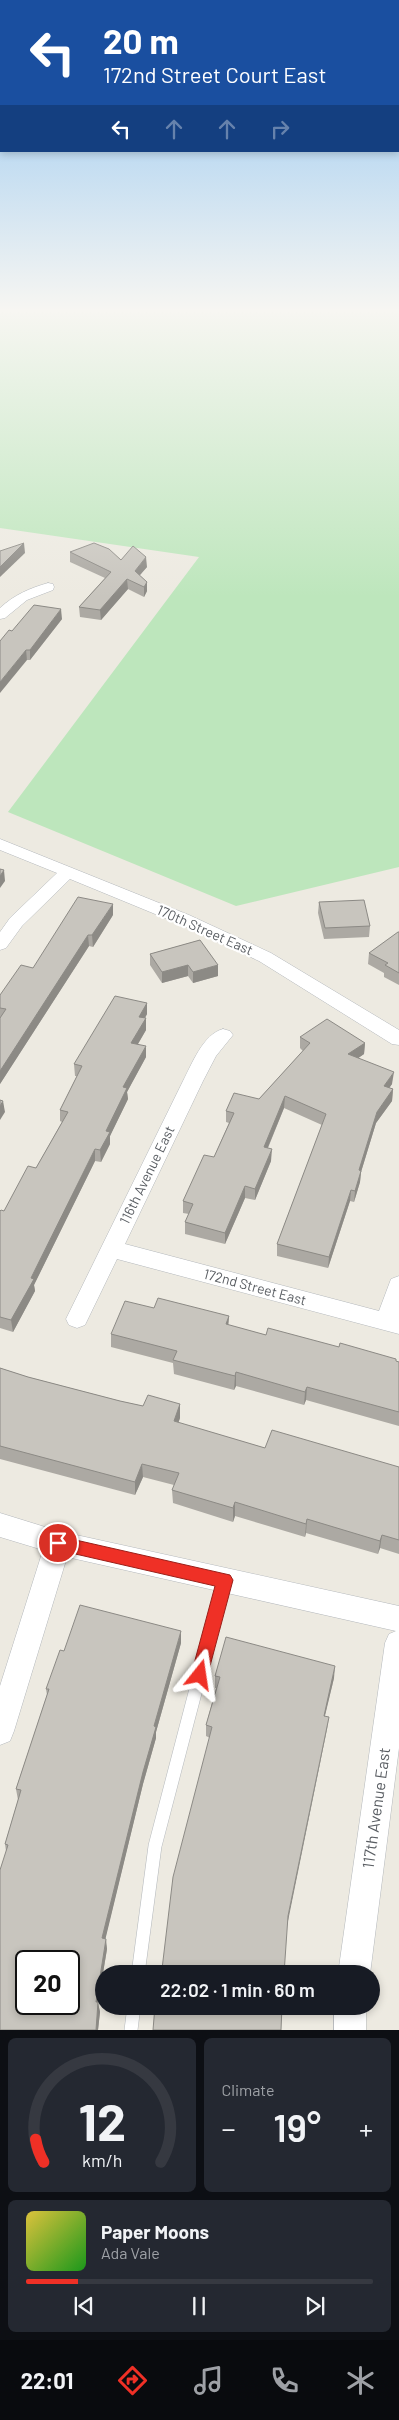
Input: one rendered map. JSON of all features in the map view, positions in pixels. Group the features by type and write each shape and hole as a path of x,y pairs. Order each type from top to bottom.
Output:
{"street":[{"path":"0,615 10,604 48,587"},
{"name":"170th Street East","path":"0,844 183,918 265,957 399,1039"},
{"path":"0,944 16,922 68,872"},
{"name":"116th Avenue East","path":"77,1319 193,1081 208,1054 223,1035"},
{"name":"172nd Street East","path":"112,1249 393,1323"},
{"path":"393,1323 399,1285"},
{"path":"0,1525 58,1543 399,1619"},
{"path":"2,1718 58,1543"},
{"name":"117th Avenue East","path":"355,1965 399,1643"},
{"path":"350,2015 350,2030"}],"lane":[{"path":"139,1965 155,1846 224,1580"},
{"path":"131,2030 133,2015"}],"green space":[{"path":"0,408 399,408 399,867 236,906 8,812 199,557 0,528"}],"building":[{"path":"24,543 0,567 0,551"},
{"path":"94,543 109,549 121,560 133,546 146,557 135,571 147,582 144,587 127,579 100,610 79,607 111,572 70,552"},
{"path":"34,605 61,609 30,650 26,650 0,682 0,641 9,630 12,631"},
{"path":"78,897 113,904 92,935 88,935 0,1071 0,1018 6,1009 0,1008 0,995 21,965 33,968"},
{"path":"364,900 370,926 325,928 319,902"},
{"path":"398,932 399,973 385,965 388,963 369,953"},
{"path":"200,940 218,965 193,972 188,965 162,972 150,954"},
{"path":"115,996 147,1003 139,1017 146,1018 131,1043 146,1046 123,1087 127,1088 106,1131 110,1132 100,1150 95,1149 31,1278 34,1279 11,1320 0,1317 0,1211 4,1211 28,1166 36,1168 68,1112 60,1110 82,1066 74,1064"},
{"path":"327,1019 365,1043 348,1054 394,1072 384,1086 393,1089 377,1112 359,1170 361,1171 355,1191 351,1190 329,1257 277,1244 326,1114 285,1096 264,1147 272,1149 255,1189 245,1186 225,1233 185,1222 193,1204 183,1201 204,1155 214,1157 234,1113 226,1111 234,1093 259,1099 310,1043 300,1037"},
{"path":"158,1298 229,1316 226,1324 266,1335 268,1328 339,1347 340,1343 396,1359 399,1362 399,1412 307,1387 305,1392 236,1372 235,1376 173,1360 177,1351 111,1334 125,1301 154,1308"},
{"path":"0,1368 28,1377 143,1406 148,1395 180,1404 174,1421 265,1448 272,1430 399,1467 399,1540 382,1535 380,1541 307,1519 306,1524 235,1502 233,1508 172,1490 179,1473 142,1464 135,1482 0,1446"},
{"path":"80,1605 181,1631 154,1726 156,1727 102,1938 106,1939 102,1965 95,1965 96,2030 0,2030 0,1870 8,1845 5,1844 21,1790 16,1789 49,1689 46,1689 60,1650 64,1651"},
{"path":"226,1637 335,1666 324,1716 329,1717 288,1916 285,1965 162,1965 173,1877 212,1727 206,1725 220,1677 215,1676"},
{"path":"154,2015 282,2015 281,2030 153,2030"}],"route":[{"path":"58,1543 224,1580 200,1675"}]}
